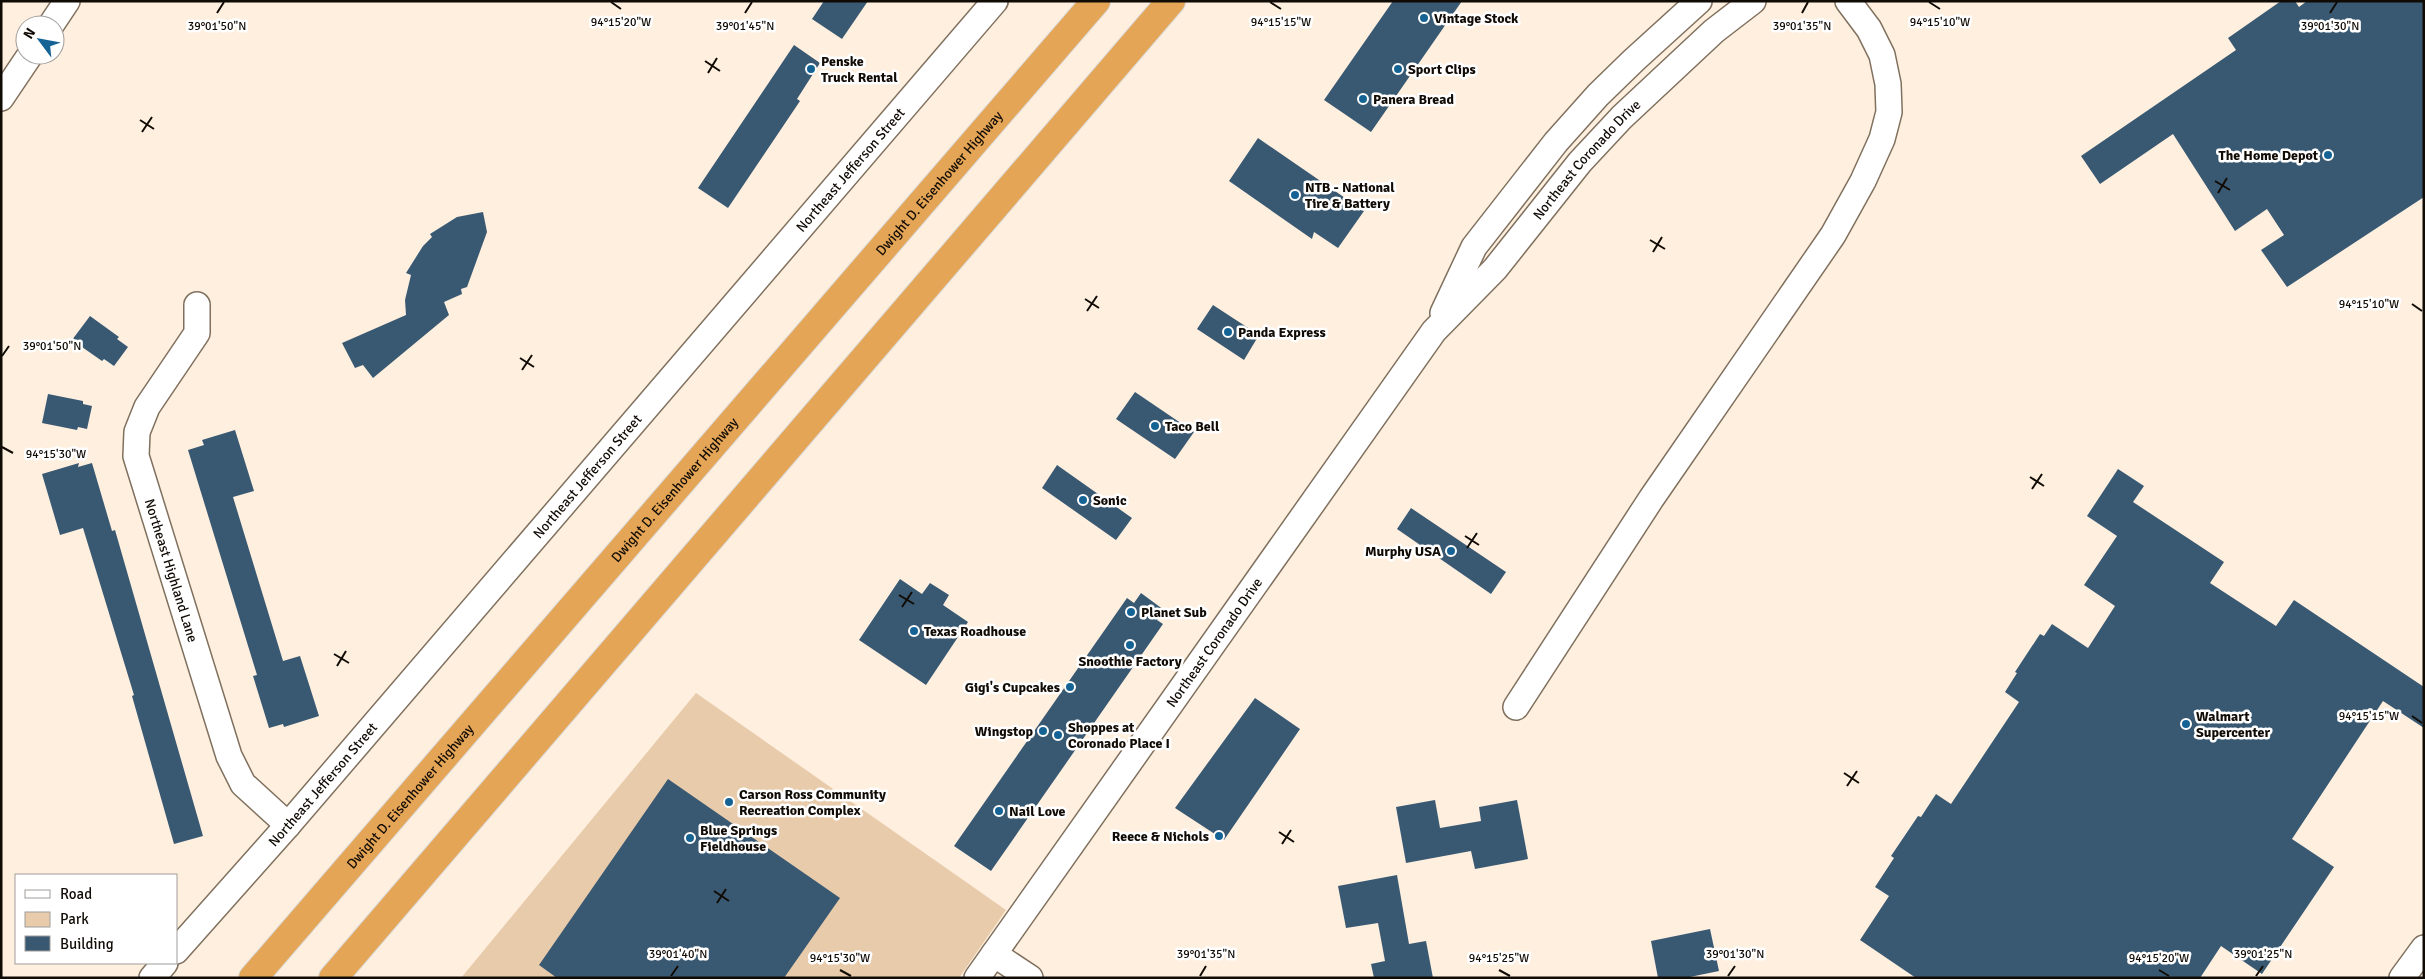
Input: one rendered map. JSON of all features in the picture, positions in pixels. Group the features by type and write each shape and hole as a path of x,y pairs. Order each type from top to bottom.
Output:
{"highway":[{"name":"Dwight D. Eisenhower Highway","path":"253,978 1096,1"},
{"path":"333,978 1171,1"}],"street":[{"path":"58,15 67,1"},
{"name":"Northeast Jefferson Street","path":"178,949 288,825 995,1"},
{"name":"Northeast Coronado Drive","path":"1434,331 1474,247 1507,202 1598,95 1699,1"},
{"name":"Northeast Coronado Drive","path":"977,978 1434,331 1495,268 1580,162 1622,117 1714,31 1753,1"},
{"path":"1516,707 1652,499 1833,235 1863,181 1882,139 1888,112 1888,84 1878,46 1869,29 1848,1"},
{"path":"1,98 23,65"},
{"name":"Northeast Highland Lane","path":"197,305 197,332 147,407 137,432 136,456 229,756 243,784 288,825"},
{"path":"2402,978 2424,948"},
{"path":"994,954 1030,978"},
{"path":"152,978 165,964"}],"green space":[{"name":"Carson Ross Community Recreation Complex","path":"696,693 1006,910 959,978 461,978"}],"building":[{"path":"824,1 868,1 842,39 812,19"},
{"path":"1393,1 1462,1 1371,132 1324,100"},
{"name":"The Home Depot","path":"2281,1 2295,1 2299,7 2307,1 2424,1 2424,197 2287,287 2261,250 2284,235 2267,209 2235,231 2173,134 2100,184 2081,156 2236,50 2228,38"},
{"path":"794,45 820,63 797,99 800,101 728,208 698,188"},
{"name":"NTB - National Tire & Battery","path":"1258,138 1364,211 1338,248 1314,232 1312,239 1229,181"},
{"path":"483,212 487,232 467,287 461,289 462,294 444,302 449,315 373,378 363,365 355,368 342,343 406,315 405,300 411,275 406,273 423,246 432,237 430,234 457,217"},
{"name":"Panda Express","path":"1213,305 1259,335 1244,360 1197,329"},
{"path":"90,316 119,337 117,339 128,347 114,366 104,359 102,361 72,340"},
{"name":"Taco Bell","path":"1135,392 1194,432 1175,459 1116,419"},
{"path":"48,394 83,401 83,404 92,406 87,429 78,427 77,430 42,423"},
{"path":"235,430 254,491 233,497 283,661 300,656 319,716 284,727 283,724 269,728 253,676 257,675 188,450 204,445 202,440"},
{"path":"79,463 78,467 92,463 112,531 115,530 203,836 174,844 132,696 134,695 83,528 60,535 42,474"},
{"name":"Sonic","path":"1057,465 1132,518 1116,540 1042,488"},
{"name":"Walmart Supercenter","path":"2118,469 2144,486 2133,502 2224,562 2210,583 2276,626 2294,600 2424,687 2424,728 2383,701 2292,839 2334,867 2262,974 2221,946 2200,978 1916,978 1860,940 1889,896 1875,887 1894,858 1891,856 1918,816 1921,817 1936,794 1951,804 2019,702 2005,692 2017,673 2015,672 2040,634 2044,636 2052,624 2088,648 2115,606 2084,585 2117,536 2087,516"},
{"name":"Murphy USA","path":"1411,508 1506,572 1491,594 1397,529"},
{"name":"Texas Roadhouse","path":"900,579 922,594 930,583 949,595 943,605 968,622 926,685 859,640"},
{"name":"Shoppes at Coronado Place I","path":"1141,593 1164,610 1157,620 1163,624 991,871 954,846 1127,598 1134,603"},
{"path":"1255,698 1300,729 1224,840 1175,808"},
{"name":"Blue Springs Fieldhouse","path":"668,779 840,898 784,978 557,978 539,965"},
{"path":"1435,800 1440,828 1481,821 1479,807 1517,800 1528,859 1475,869 1471,851 1406,863 1396,807"},
{"path":"1397,875 1409,944 1426,941 1433,978 1374,978 1371,964 1385,961 1378,923 1346,928 1338,886"},
{"path":"1710,929 1719,971 1685,978 1658,978 1651,941"}],"place":[{"name":"Vintage Stock","path":"1424,18"},
{"name":"Penske Truck Rental","path":"811,69"},
{"name":"Sport Clips","path":"1398,69"},
{"name":"Panera Bread","path":"1363,99"},
{"name":"The Home Depot","path":"2328,155"},
{"name":"NTB - National Tire & Battery","path":"1295,195"},
{"name":"Panda Express","path":"1228,332"},
{"name":"Taco Bell","path":"1155,426"},
{"name":"Sonic","path":"1083,500"},
{"name":"Murphy USA","path":"1451,551"},
{"name":"Planet Sub","path":"1131,612"},
{"name":"Texas Roadhouse","path":"914,631"},
{"name":"Snoothie Factory","path":"1130,645"},
{"name":"Gigi's Cupcakes","path":"1070,687"},
{"name":"Walmart Supercenter","path":"2186,724"},
{"name":"Wingstop","path":"1043,731"},
{"name":"Shoppes at Coronado Place I","path":"1058,735"},
{"name":"Carson Ross Community Recreation Complex","path":"729,802"},
{"name":"Nail Love","path":"999,811"},
{"name":"Reece & Nichols","path":"1219,836"},
{"name":"Blue Springs Fieldhouse","path":"690,838"}]}
